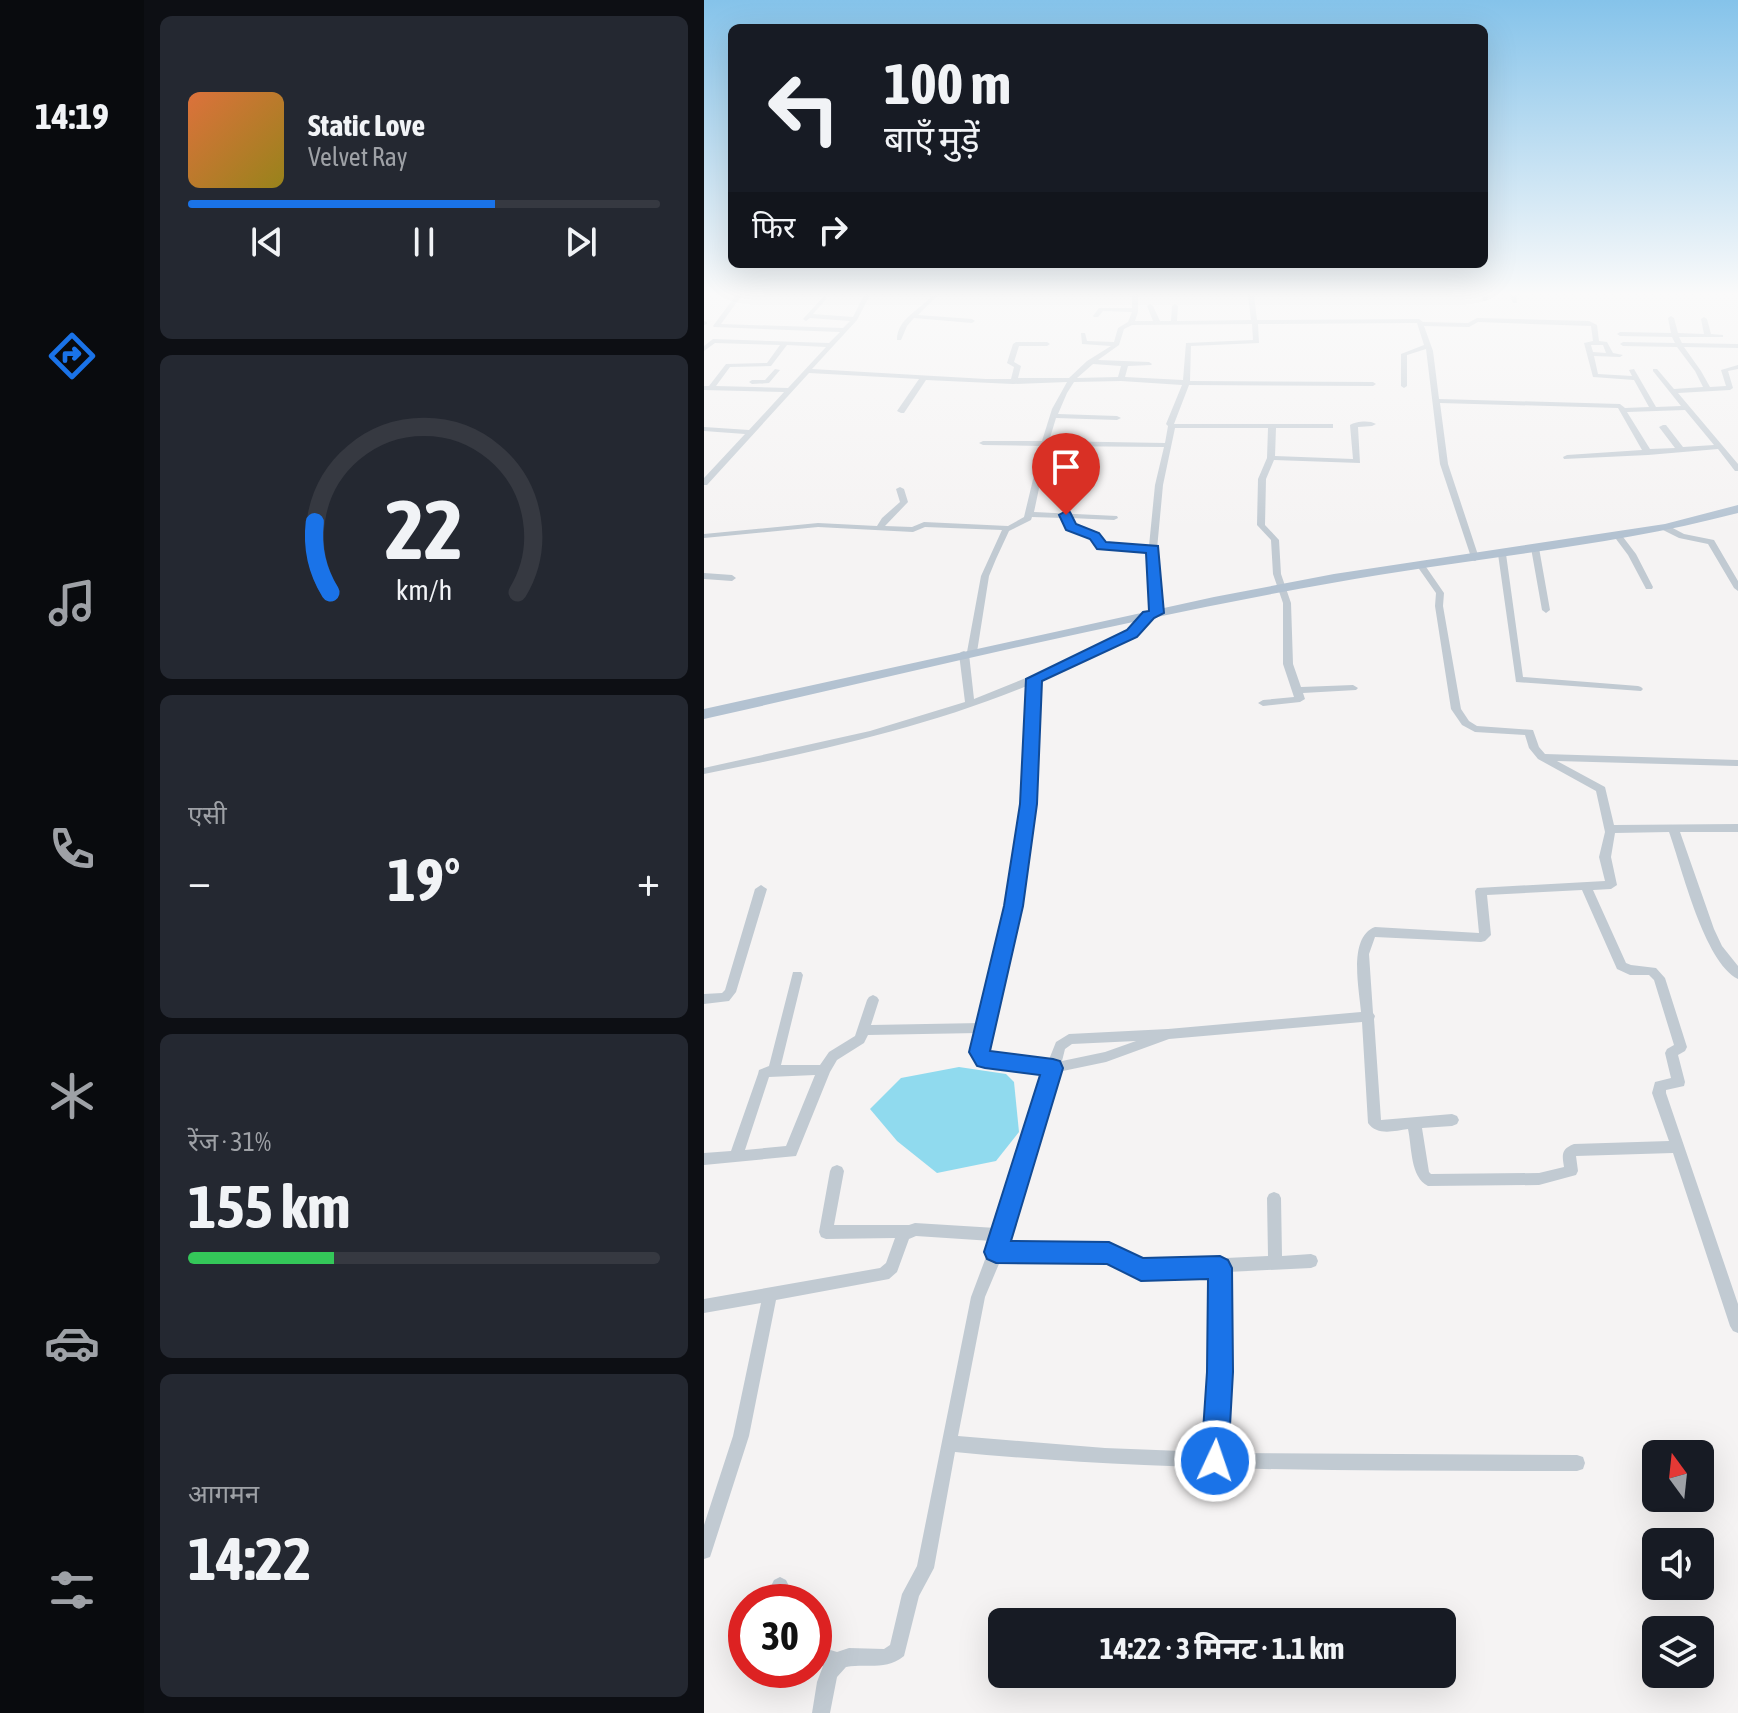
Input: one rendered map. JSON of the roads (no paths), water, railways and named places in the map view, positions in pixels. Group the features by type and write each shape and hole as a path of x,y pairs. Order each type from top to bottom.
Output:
{"main road":[{"path":"704,714 968,653 1282,588 1666,528 1738,509"}],"street":[{"path":"710,386 767,382 773,375"},
{"path":"704,483 803,375"},
{"path":"884,375 1013,382 1121,379 1186,383 1373,384"},
{"path":"1013,382 1015,375"},
{"path":"704,536 798,526 913,530 927,524 1008,528 1023,522 1029,514 1054,416 1076,375"},
{"path":"1121,379 1122,375"},
{"path":"704,771 804,751 970,704 1034,679 1132,633 1152,614 1153,549 1159,485 1170,424 1186,375"},
{"path":"1404,375 1404,386"},
{"path":"1433,375 1444,464 1475,558"},
{"path":"1595,375 1616,375"},
{"path":"1635,375 1654,409"},
{"path":"1659,375 1738,469"},
{"path":"1701,375 1707,388"},
{"path":"1672,391 1730,388 1726,375"},
{"path":"901,411 924,377"},
{"path":"710,386 789,390"},
{"path":"1437,401 1616,406 1624,410 1686,408"},
{"path":"1624,410 1648,453"},
{"path":"1054,416 1117,418"},
{"path":"1271,458 1357,461 1354,425 1372,424"},
{"path":"1172,426 1330,426"},
{"path":"1263,703 1300,701 1288,664 1287,603 1277,574 1275,540 1261,525 1262,479 1271,458 1272,426"},
{"path":"1663,427 1681,450"},
{"path":"704,429 749,432"},
{"path":"983,443 1168,445"},
{"path":"1567,457 1719,447"},
{"path":"1727,456 1738,455"},
{"path":"880,528 884,519 899,510 904,502 900,489"},
{"path":"1029,514 1114,518"},
{"path":"1066,515 1070,527 1095,536 1102,546 1153,549"},
{"path":"970,704 968,653 985,576 1008,528"},
{"path":"1666,528 1682,536 1711,542 1738,588"},
{"path":"1617,535 1632,554 1649,587"},
{"path":"1535,548 1546,610"},
{"path":"1502,554 1519,680 1638,689"},
{"path":"1421,566 1440,593 1439,606 1456,709 1465,723 1475,729 1529,732 1534,748 1542,757 1599,787 1610,829 1605,857 1612,884 1481,891 1485,935 1481,938 1372,932 1363,948 1375,1123 1380,1126 1452,1120"},
{"path":"704,576 732,578"},
{"path":"1034,679 1029,804 1014,906 980,1052 985,1060 1053,1068 1106,1057 1168,1034"},
{"path":"1297,690 1353,688"},
{"path":"1542,757 1736,763"},
{"path":"1610,829 1674,831 1738,828"},
{"path":"1674,831 1708,928 1725,960 1738,974"},
{"path":"1585,885 1621,966 1630,970 1652,971 1659,978 1681,1047 1679,1051 1671,1053 1679,1082 1659,1089 1738,1326"},
{"path":"704,999 725,998 730,992 761,889"},
{"path":"774,1070 797,975"},
{"path":"704,1159 791,1152 824,1070 833,1056 856,1043 865,1030 873,1000"},
{"path":"821,1713 828,1678 837,1661 845,1657 889,1657 898,1650 911,1594 925,1568 971,1325 1060,1046 1069,1039 1168,1034 1369,1016"},
{"path":"865,1030 985,1028"},
{"path":"736,1156 766,1072 824,1070"},
{"path":"1414,1123 1423,1174 1428,1180 1539,1179 1571,1171 1569,1153 1574,1150 1678,1147"},
{"path":"837,1171 826,1232 909,1231 998,1244 1109,1253 1141,1269 1220,1268 1311,1261"},
{"path":"1274,1198 1275,1264"},
{"path":"704,1306 884,1274 892,1267 900,1241 909,1231"},
{"path":"1215,1461 1220,1372 1220,1268"},
{"path":"704,1548 741,1436 770,1294"},
{"path":"949,1443 1042,1454 1215,1461 1577,1463"},
{"path":"832,1659 837,1661"}],"water":[{"path":"959,1067 1006,1074 1014,1082 1019,1132 996,1161 937,1173 897,1141 870,1109 901,1078"}]}
